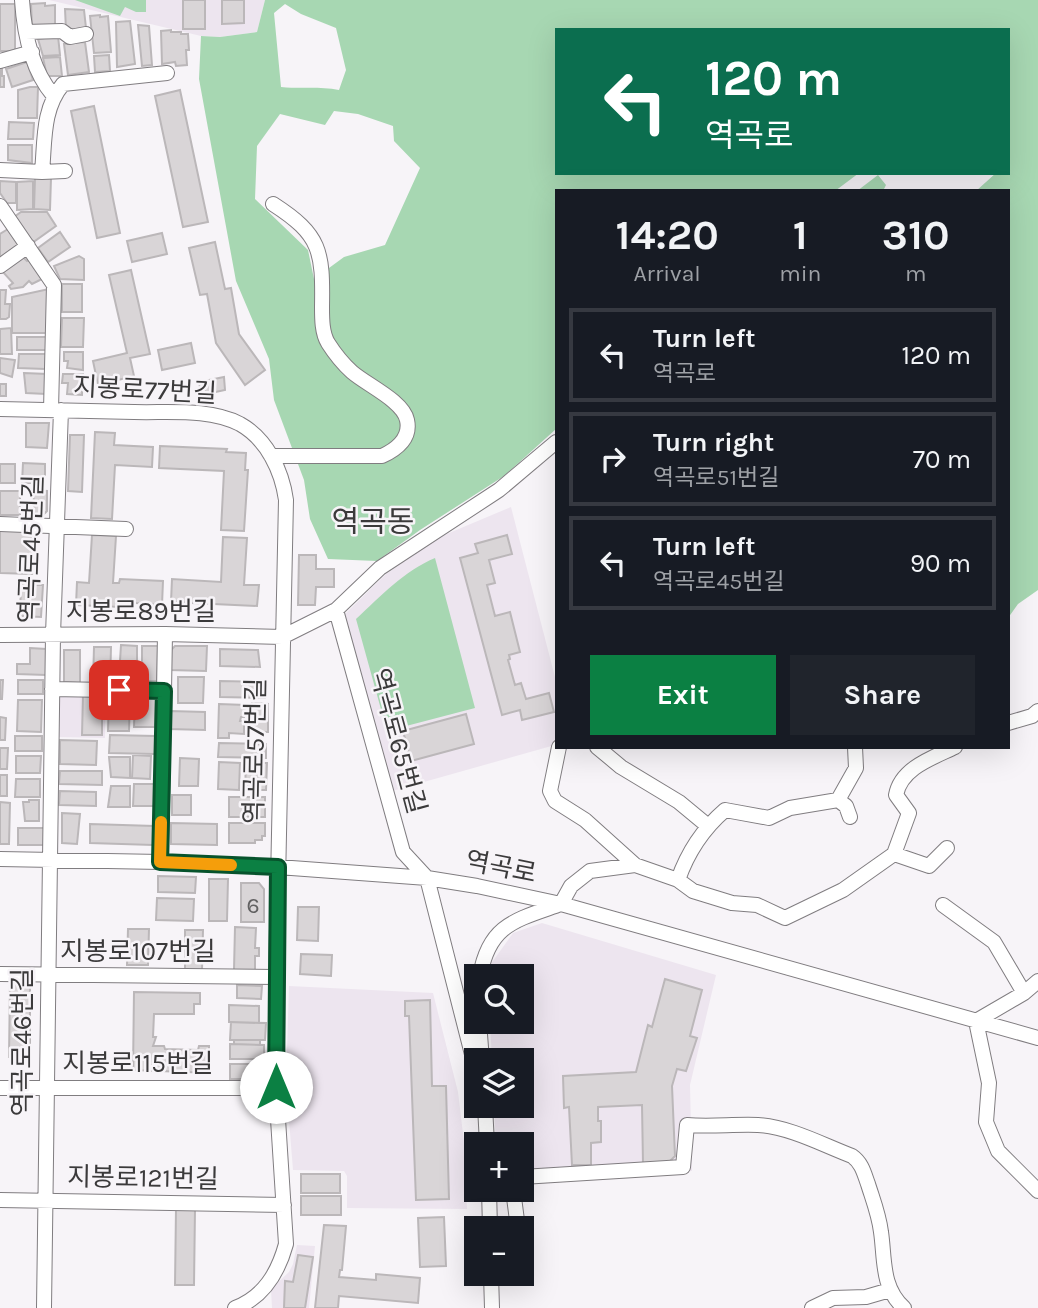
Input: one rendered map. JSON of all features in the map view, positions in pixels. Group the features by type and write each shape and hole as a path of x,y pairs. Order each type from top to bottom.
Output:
{"street":[{"path":"22,0 26,32 32,52 44,84 53,95"},
{"path":"26,32 62,31 70,37 86,34"},
{"path":"0,61 32,52"},
{"path":"42,172 48,109 53,95 63,85 167,73"},
{"path":"0,170 65,170"},
{"path":"271,456 382,456 394,450 408,430 407,417 400,407 354,374 326,340 322,320 321,257 311,234 295,218 273,204"},
{"name":"역곡로45번길","path":"0,206 54,285 56,525 49,860"},
{"path":"0,265 27,246"},
{"name":"지봉로77번길","path":"0,409 191,413 223,417 240,424 255,435 271,456"},
{"path":"282,637 336,610 380,568 499,490 555,443"},
{"name":"역곡로57번길","path":"257,1303 281,1264 286,1244 276,1087 276,977 286,500 284,486 271,456"},
{"path":"0,524 126,529"},
{"name":"역곡로65번길","path":"336,610 403,852 427,878"},
{"path":"160,862 165,634"},
{"name":"지봉로89번길","path":"0,635 165,634 282,637"},
{"path":"52,689 164,691"},
{"path":"1010,722 1032,716 1038,711"},
{"path":"559,749 550,791 555,801 585,820 635,865 678,880 693,891 732,903 757,905 785,918 843,890 894,854 909,813 896,795 899,782 917,766 951,749"},
{"path":"600,749 621,766 679,802 708,826"},
{"path":"838,800 856,768 855,749"},
{"path":"678,880 684,862 708,826 724,810 769,818 790,808 838,800 846,806 850,817"},
{"path":"894,854 929,866 947,848"},
{"name":"역곡로","path":"0,859 278,867 427,878 477,886 561,904 1038,1038"},
{"name":"역곡로46번길","path":"44,1308 49,860"},
{"path":"482,964 492,939 518,920 561,904 571,886 590,871 635,865"},
{"path":"427,878 470,1048"},
{"path":"943,905 994,942 1024,993"},
{"name":"지봉로107번길","path":"0,974 276,977"},
{"path":"1038,981 1024,993 976,1021 989,1083 986,1122 999,1151 1038,1191"},
{"name":"지봉로115번길","path":"0,1088 276,1087"},
{"path":"534,1176 683,1167 687,1125 760,1125 791,1132 852,1156 860,1162 876,1209 881,1232 883,1266 890,1290 904,1308"},
{"name":"지봉로121번길","path":"0,1200 285,1205"},
{"path":"491,1286 492,1308"},
{"path":"813,1308 834,1298 866,1297 890,1290"},
{"path":"235,1308 257,1303"}],"shaded area":[{"path":"49,0 265,0 257,32 220,37 201,36"},
{"path":"511,507 555,677 555,745 392,791 345,614 386,574 442,536"},
{"path":"60,693 105,694 105,738 59,737"},
{"path":"542,923 716,975 690,1085 692,1171 534,1184 534,1132 495,1132 495,1118 534,1118 534,1048 491,1048 491,1034 534,1034 534,964 491,964 513,933"},
{"path":"289,986 433,993 458,1092 464,1142 464,1202 467,1202 467,1209 347,1208 347,1176 344,1171 293,1170 286,1083"},
{"path":"297,1245 315,1246 309,1308 272,1308 271,1289 289,1272"}],"green space":[{"path":"75,0 146,0 146,12 136,12 125,7 120,16"},
{"path":"265,0 1038,0 1038,590 1018,604 1010,615 1010,189 978,189 994,175 1010,175 1010,28 555,28 555,175 856,175 838,189 555,189 555,430 504,476 377,561 328,559 310,519 304,480 274,400 269,359 236,281 199,79 201,36 220,37 257,32","holes":["285,4 301,14 336,28 346,70 339,90 281,87 274,13","334,111 358,114 393,126 394,141 420,168 385,245 344,257 314,279 308,250 255,199 257,146 280,114 325,125"]},
{"path":"878,175 886,185 884,189 860,189"},
{"path":"435,558 475,708 387,731 356,619 403,577"}],"building":[{"path":"183,0 205,0 205,29 183,29"},
{"path":"222,0 244,0 244,23 222,24"},
{"path":"45,3 45,6 55,5 55,25 32,25 31,4"},
{"path":"0,4 15,4 15,51 0,51"},
{"path":"65,9 84,10 86,28 66,30"},
{"path":"90,16 108,16 111,52 94,53"},
{"path":"130,21 135,64 117,67 116,22"},
{"path":"138,25 149,26 152,65 142,66"},
{"path":"161,31 188,34 187,65 176,66 175,62 162,64"},
{"path":"58,36 60,55 43,56 38,39"},
{"path":"85,42 89,72 68,75 64,44"},
{"path":"109,55 110,71 95,72 94,56"},
{"path":"60,57 62,76 47,76 43,58"},
{"path":"27,62 33,80 12,87 6,69"},
{"path":"0,69 4,76 4,87 0,87"},
{"path":"38,87 37,118 18,118 18,90"},
{"path":"180,90 208,222 183,227 155,96"},
{"path":"94,106 120,233 97,238 71,111"},
{"path":"9,122 34,123 33,139 8,139"},
{"path":"8,145 32,145 32,163 8,160"},
{"path":"35,178 51,178 50,210 34,209"},
{"path":"0,181 16,182 16,203 7,203 0,193"},
{"path":"33,181 33,209 17,210 17,182"},
{"path":"21,212 47,212 56,226 32,243 14,217"},
{"path":"8,229 19,244 0,258 0,234"},
{"path":"60,232 70,247 48,262 38,248"},
{"path":"162,233 167,254 132,262 127,241"},
{"path":"215,242 225,289 231,288 239,334 265,370 245,385 216,343 207,294 200,295 189,248"},
{"path":"79,256 84,259 84,280 60,279 54,266"},
{"path":"23,257 29,260 42,279 11,289 9,286 13,283 2,271"},
{"path":"131,270 150,354 130,358 134,376 98,385 93,361 127,353 109,275"},
{"path":"62,284 82,284 82,312 62,312"},
{"path":"49,289 49,333 12,333 12,297"},
{"path":"0,290 6,290 5,304 10,304 9,317 6,319 0,319"},
{"path":"62,318 84,318 83,347 61,347"},
{"path":"11,328 12,354 0,354 0,329"},
{"path":"17,337 48,337 48,350 17,350"},
{"path":"191,343 195,363 162,370 158,350"},
{"path":"64,352 83,352 83,370 67,368 68,361 64,361"},
{"path":"19,354 46,354 45,369 18,368"},
{"path":"0,358 15,360 12,377 0,373"},
{"path":"24,373 47,374 46,394 26,393"},
{"path":"63,374 83,374 82,395 67,394 68,383 62,383"},
{"path":"224,377 225,390 206,394 205,391 201,392 199,382"},
{"path":"0,384 6,384 6,396 0,396"},
{"path":"26,423 49,423 47,448 26,447"},
{"path":"95,432 115,433 114,445 153,447 152,467 115,465 112,519 91,518"},
{"path":"70,435 84,435 82,492 68,491"},
{"path":"160,446 227,449 226,452 246,453 245,470 248,470 244,531 221,530 224,471 159,468"},
{"path":"23,463 45,464 45,483 22,483"},
{"path":"0,464 15,464 15,483 0,483"},
{"path":"33,490 47,491 47,511 41,517 35,517"},
{"path":"0,491 20,491 20,515 0,515"},
{"path":"0,531 36,531 35,572 0,573"},
{"path":"92,535 116,536 113,583 119,583 120,579 163,581 162,605 121,602 120,607 76,605 77,582 89,583"},
{"path":"507,535 512,554 489,560 495,583 487,585 495,616 510,612 520,652 509,655 508,660 515,685 521,683 526,699 549,693 554,712 522,720 520,710 502,715 460,558 478,553 475,544"},
{"path":"223,537 247,538 244,585 259,585 257,606 171,602 172,579 221,582"},
{"path":"299,555 316,555 316,569 334,569 334,587 316,587 315,605 298,605"},
{"path":"21,585 43,585 41,617 20,616"},
{"path":"121,645 137,646 137,661 120,661"},
{"path":"142,646 158,646 157,681 142,681"},
{"path":"175,646 207,646 206,671 170,670 170,651"},
{"path":"94,647 111,647 110,684 93,683"},
{"path":"30,648 46,649 46,675 17,674 17,664 30,664"},
{"path":"220,649 258,650 260,667 220,666"},
{"path":"64,650 80,650 80,683 64,682"},
{"path":"120,666 137,666 137,685 120,685"},
{"path":"178,677 204,677 203,703 178,703"},
{"path":"0,680 3,680 2,699 0,699"},
{"path":"18,680 43,680 43,694 18,694"},
{"path":"220,681 266,682 265,698 220,697"},
{"path":"83,695 102,695 102,735 82,735"},
{"path":"109,697 130,697 129,731 108,731"},
{"path":"135,697 156,698 155,727 134,727"},
{"path":"18,700 42,700 41,732 17,731"},
{"path":"252,703 268,704 268,732 252,732"},
{"path":"219,704 245,705 244,717 241,717 240,721 244,721 244,734 229,733 229,738 218,738"},
{"path":"170,711 205,712 205,730 169,729"},
{"path":"466,714 474,744 411,761 403,731"},
{"path":"0,717 6,718 5,740 0,740"},
{"path":"110,735 155,736 155,754 109,753"},
{"path":"15,736 42,736 42,751 15,751"},
{"path":"60,740 97,741 96,765 60,764"},
{"path":"219,743 266,744 266,758 218,757"},
{"path":"0,748 8,748 7,769 0,769"},
{"path":"133,755 151,756 150,779 132,778"},
{"path":"16,756 41,756 40,773 16,773"},
{"path":"109,757 130,757 130,778 111,777"},
{"path":"180,758 199,759 198,786 179,786"},
{"path":"219,762 240,763 239,790 218,789"},
{"path":"246,763 267,763 266,790 245,790"},
{"path":"60,771 102,771 102,785 59,784"},
{"path":"0,775 7,775 7,796 0,796"},
{"path":"16,779 40,779 40,797 15,797"},
{"path":"134,784 156,784 156,806 133,806"},
{"path":"111,786 130,786 130,807 108,807"},
{"path":"60,791 96,792 96,806 59,805"},
{"path":"172,795 191,795 191,815 172,815"},
{"path":"229,797 265,797 265,817 229,817"},
{"path":"39,800 39,821 25,821 23,802"},
{"path":"0,802 10,803 9,844 0,844"},
{"path":"62,813 80,814 77,844 62,843"},
{"path":"171,823 217,824 217,845 171,844"},
{"path":"229,823 265,823 265,836 262,836 262,840 255,840 255,843 229,843"},
{"path":"90,824 154,826 153,845 90,843"},
{"path":"18,828 44,828 44,845 18,845"},
{"path":"158,876 196,877 195,893 158,892"},
{"path":"209,879 228,879 227,921 209,921"},
{"path":"241,883 259,883 264,889 264,922 241,922"},
{"path":"157,898 194,899 193,921 156,920"},
{"path":"298,907 319,907 318,941 297,940"},
{"path":"235,927 256,928 255,948 259,948 259,956 255,956 255,970 234,970"},
{"path":"128,929 149,929 148,965 127,965"},
{"path":"185,930 203,930 202,970 185,970"},
{"path":"301,954 332,955 331,976 300,974"},
{"path":"665,979 702,990 690,1036 697,1038 686,1071 677,1069 672,1086 675,1156 668,1163 643,1164 642,1105 598,1107 601,1142 591,1143 591,1165 572,1165 569,1107 564,1108 563,1076 636,1072 648,1025 652,1027"},
{"path":"10,983 30,983 30,1057 9,1057"},
{"path":"237,985 262,986 261,999 237,998"},
{"path":"134,992 200,993 200,1004 194,1004 194,1014 154,1014 153,1037 156,1037 153,1046 198,1050 199,1046 209,1046 211,1073 133,1070"},
{"path":"430,1000 432,1086 446,1086 449,1199 416,1200 409,1016 405,1016 405,1001"},
{"path":"229,1005 259,1006 259,1023 229,1022"},
{"path":"231,1022 266,1023 265,1040 230,1040"},
{"path":"234,1040 260,1040 260,1045 234,1044"},
{"path":"230,1044 264,1045 264,1059 230,1059"},
{"path":"230,1064 265,1064 265,1079 230,1079"},
{"path":"301,1174 340,1174 340,1193 301,1193"},
{"path":"301,1196 341,1196 341,1215 301,1215"},
{"path":"176,1209 195,1209 194,1285 175,1285"},
{"path":"444,1217 446,1266 420,1267 418,1218"},
{"path":"324,1225 346,1226 339,1277 376,1280 376,1274 420,1278 418,1303 339,1296 338,1308 315,1308"},
{"path":"298,1255 313,1257 305,1308 284,1308 285,1281 293,1282"}],"slow traffic":[{"path":"161,822 160,862 231,865"}],"district":[{"name":"역곡동","path":"373,522"}],"route":[{"path":"119,690 164,691 160,862 278,867 276,1087"}]}
